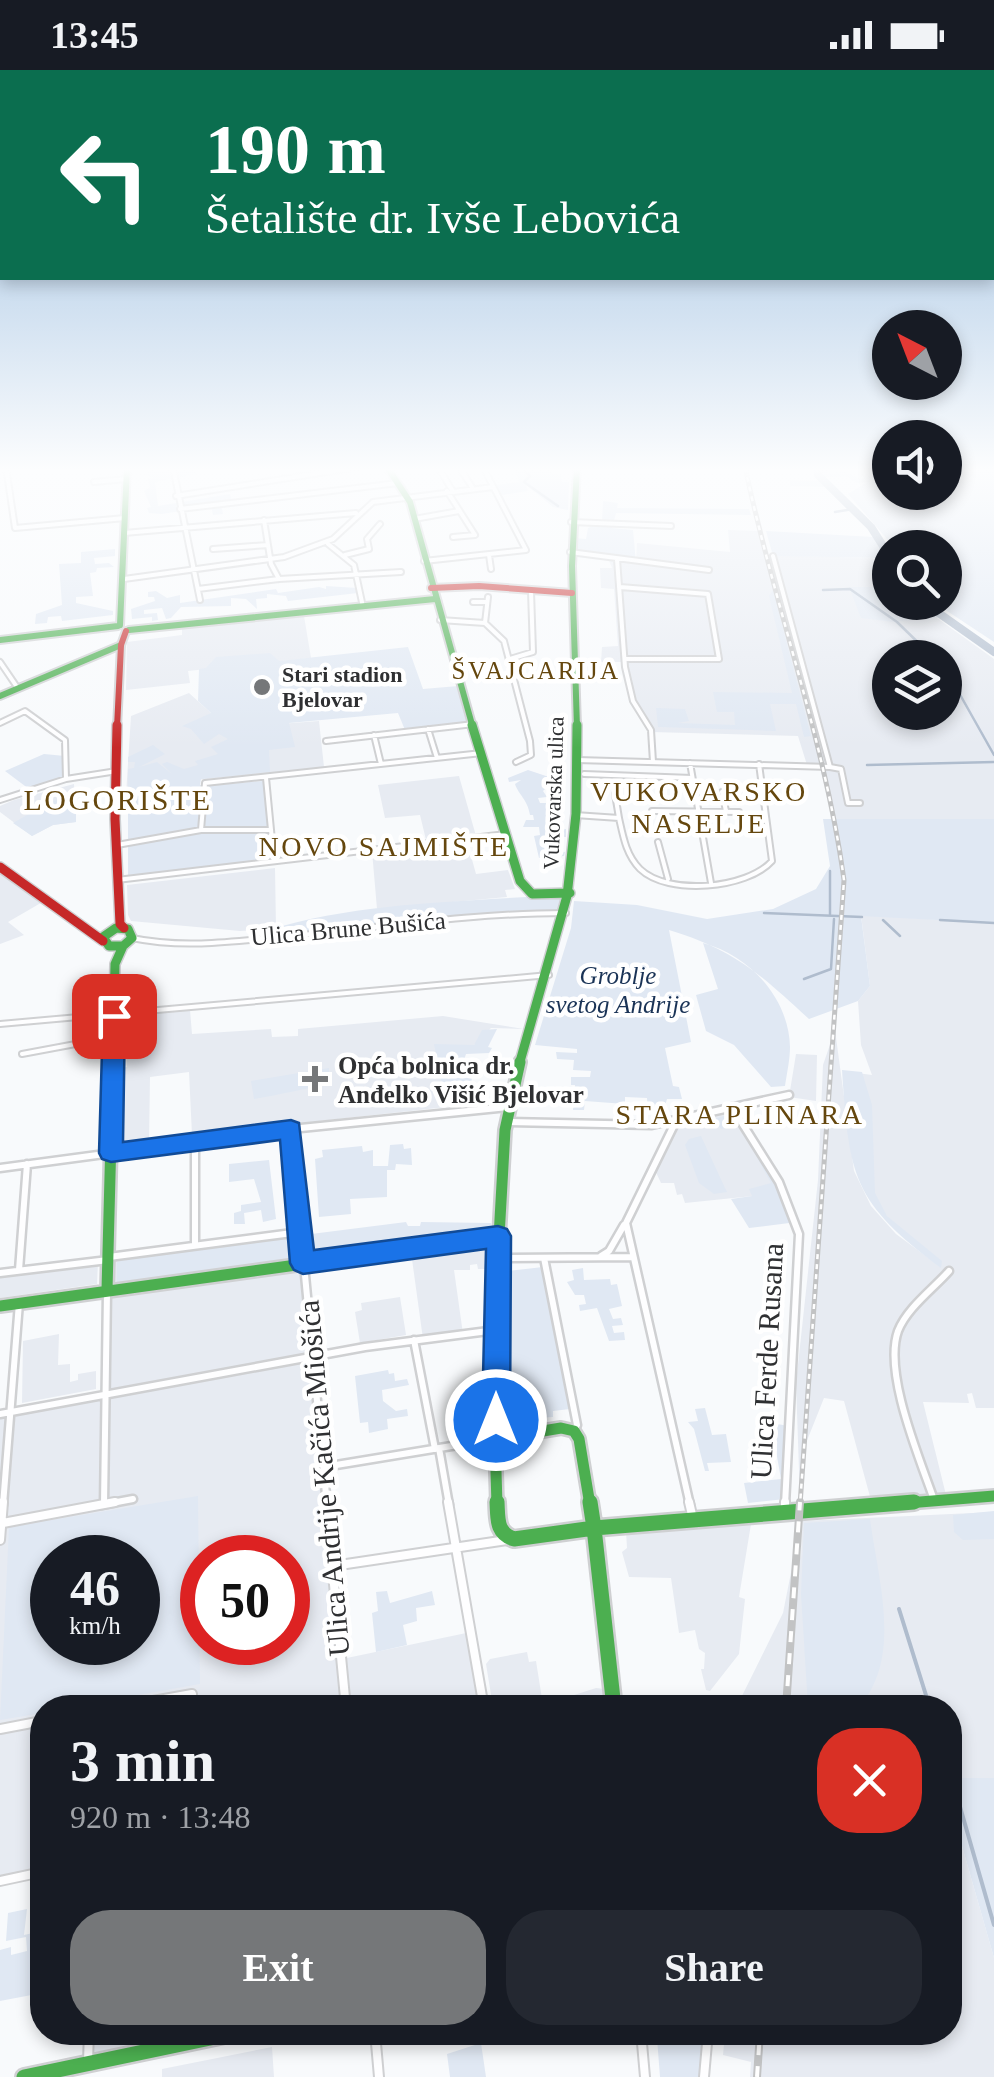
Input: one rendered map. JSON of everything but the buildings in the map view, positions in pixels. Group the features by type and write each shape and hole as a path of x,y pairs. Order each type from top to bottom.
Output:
{"main road":[{"path":"107,1290 115,964 111,935 120,924 117,845 124,561"},
{"path":"424,561 527,892 568,903"},
{"name":"Vukovarska ulica","path":"498,1524 496,1330 506,1122 568,903 575,814 570,561"},
{"path":"0,640 363,607 433,594 531,590 572,594"},
{"path":"0,696 124,629"},
{"path":"0,867 92,931 128,942"},
{"path":"111,935 131,931 115,964"},
{"path":"0,1306 498,1236"},
{"path":"496,1420 511,1435"},
{"path":"495,1439 561,1428 574,1431 579,1438 594,1522 613,1695"},
{"path":"785,1511 994,1496"},
{"name":"Ulica Ferde Rusana","path":"514,1538 594,1522 614,1526 785,1511"},
{"path":"498,1524 505,1536 514,1538"},
{"path":"24,2077 87,2071 188,2045"}],"street":[{"path":"192,561 200,600"},
{"path":"124,579 253,561"},
{"path":"271,561 278,579"},
{"path":"348,561 357,575 363,607"},
{"path":"490,561 491,569"},
{"path":"617,561 632,700 651,730 653,762"},
{"path":"631,561 709,570"},
{"path":"774,561 830,767"},
{"path":"198,589 278,579 400,572"},
{"path":"620,588 708,594 719,658 625,659"},
{"path":"510,660 533,652 531,590"},
{"path":"473,602 487,600 485,622"},
{"path":"440,620 485,622 501,635 530,742 531,755 516,762"},
{"path":"1,665 18,687"},
{"path":"0,723 25,711 66,740 66,779"},
{"path":"326,741 474,724"},
{"path":"428,729 436,758"},
{"path":"374,736 381,764"},
{"path":"202,830 200,799 206,782 482,754"},
{"path":"577,760 830,767 841,769 848,803 860,803"},
{"path":"690,763 711,884"},
{"path":"615,794 626,849 649,875 711,884 754,879 772,861 759,764"},
{"path":"0,800 66,779 118,770"},
{"path":"584,774 692,778"},
{"path":"266,778 274,861"},
{"path":"722,792 726,811"},
{"path":"652,811 739,812"},
{"path":"575,814 620,818"},
{"path":"117,845 202,830 271,830"},
{"path":"117,880 506,834"},
{"path":"658,842 668,879"},
{"name":"Ulica Brune Bušića","path":"128,942 215,940 511,913 568,903"},
{"path":"0,1024 549,975"},
{"path":"22,1054 113,1036"},
{"path":"506,1122 616,1126 676,1121 789,1095"},
{"name":"Ulica Ferde Rusana","path":"732,1106 787,1198 800,1241 791,1338 785,1511"},
{"path":"0,1168 291,1129 509,1107"},
{"path":"598,1257 609,1250 626,1223 676,1121"},
{"name":"Ulica Andrije Kačića Miošića","path":"291,1129 345,1695"},
{"path":"195,1143 195,1244"},
{"path":"19,1270 27,1164"},
{"path":"626,1223 693,1519"},
{"path":"0,1272 300,1232"},
{"path":"498,1258 633,1257"},
{"path":"544,1258 577,1425 574,1431"},
{"path":"934,1500 901,1390 894,1342 900,1326 949,1272"},
{"path":"104,1504 107,1290"},
{"path":"0,1540 19,1303"},
{"path":"0,1414 418,1339 496,1330"},
{"path":"418,1339 482,1695"},
{"path":"324,1467 495,1439"},
{"path":"1,1523 134,1498"},
{"path":"484,1542 496,1534 498,1524"},
{"name":"Ulica Ferde Rusana","path":"332,1566 514,1538"},
{"path":"186,1695 192,1694"},
{"path":"0,1729 30,1723"},
{"path":"0,1881 30,1875"},
{"path":"87,2071 88,2045"},
{"path":"377,2045 379,2077"},
{"path":"641,2045 645,2077"},
{"path":"704,2077 707,2045"}],"shaded area":[{"path":"609,561 872,561 872,620 940,620 994,659 994,819 834,819 820,768 807,765 798,736 651,732 637,710 625,662 601,662 602,647 618,646 614,589 601,588 600,568 612,568"},
{"path":"304,616 311,658 188,671 190,683 126,690 127,642 182,635 182,628"},
{"path":"189,693 211,713 279,724 319,721 324,767 197,780 126,795 131,716"},
{"path":"459,776 476,836 466,838 476,874 508,870 515,889 505,890 507,897 377,909 372,851 427,844 420,815 385,818 378,785"},
{"path":"74,784 76,822 53,825 32,836 0,812 0,806 14,800"},
{"path":"0,867 46,900 8,922 24,935 0,944"},
{"path":"275,868 276,929 240,931 131,921 128,915 127,885"},
{"path":"861,915 994,923 994,1408 976,1408 972,1393 967,1394 969,1403 923,1402 947,1499 872,1504 844,1401 824,1398 802,1453 800,1500 796,1383 818,1180 823,1065 835,1030 854,1171 871,1206 896,1234 942,1268 901,1235 864,1186 857,1073 872,1075 861,1045 858,1001 870,986"},
{"name":"Opća bolnica dr. Anđelko Višić Bjelovar","path":"190,1010 192,1034 271,1029 272,1037 298,1036 298,1029 443,1016 524,1029 491,1028 474,1045 435,1045 446,1107 192,1135 189,1072 150,1077 149,1142 120,1146 122,1068 127,1067 125,1014"},
{"path":"796,1054 817,1055 816,1101 789,1097"},
{"path":"732,1107 779,1182 750,1190 753,1196 685,1203 682,1194 677,1195 674,1183 661,1183 653,1166 676,1121"},
{"path":"300,1232 342,1659 471,1632 482,1695 30,1695 30,1875 0,1881 0,1414 106,1394 108,1257"},
{"path":"489,1244 490,1269 478,1269 477,1264 470,1265 470,1270 454,1270 463,1334 423,1339 411,1252"},
{"path":"98,1262 97,1284 0,1298 0,1275"},
{"path":"400,1297 406,1335 360,1343 355,1312 362,1310 361,1303"},
{"path":"59,1334 58,1365 70,1364 70,1382 78,1380 78,1374 96,1371 96,1389 22,1403 23,1341"},
{"path":"994,1512 994,1778 962,1778 962,1695 742,1695 783,1613 798,1537 801,1559 802,1521"},
{"path":"751,1524 739,1597 745,1599 739,1654 710,1691 706,1690 701,1669 705,1653 699,1649 695,1630 679,1633 671,1578 629,1577 622,1552 627,1548 626,1531"},
{"path":"527,1652 529,1662 536,1661 541,1695 491,1695 486,1664 490,1659"},
{"path":"596,1688 605,1689 606,1695 574,1695"},
{"path":"962,1846 994,1958 994,2077 750,2077 751,2062 723,2055 724,2045 962,2045"},
{"path":"89,2045 181,2045 88,2064"},
{"path":"272,2047 274,2077 162,2077 162,2069"}],"green space":[{"path":"94,561 95,564 109,563 114,567 97,568 90,573 93,596 76,597 76,603 113,611 113,615 62,621 61,616 48,617 47,623 35,624 36,614 62,605 59,564"},
{"path":"962,561 994,561 994,642 961,620"},
{"path":"326,586 357,588 358,593 288,601 286,596 267,594 267,598 256,599 257,609 246,599 231,598 231,606 181,607 166,619 162,608 144,610 144,614 157,613 158,620 132,619 131,609 155,601 148,597 148,592 156,591 167,598 180,595 180,603"},
{"path":"849,587 872,587 872,619 861,618"},
{"path":"773,590 811,736 804,737 796,704 770,704 776,731 658,727 656,708 685,709 689,721 677,723 735,725 734,712 717,712 713,692 792,693 769,596"},
{"path":"408,647 423,689 458,686 469,723 405,730 398,713 289,723 295,747 269,750 270,772 201,779 200,785 263,781 273,861 128,875 128,769 134,768 135,762 128,762 128,757 153,745 165,754 139,767 157,762 172,774 162,764 167,762 184,769 198,765 195,761 218,754 211,747 228,739 219,734 204,744 191,729 182,726 211,713 198,701 199,669 206,668 216,657 270,653 279,661"},
{"path":"44,754 65,756 66,779 29,789 5,771"},
{"path":"528,770 558,780 560,788 547,787 543,791 547,797 538,798 540,803 551,803 549,828 566,829 566,837 549,836 547,841 553,842 554,850 565,852 564,856 539,858 534,836 540,835 539,827 523,827 526,820 534,820 533,815 515,784 521,780 509,782 508,778"},
{"path":"76,795 76,822 53,825 32,836 13,823 52,801"},
{"name":"Groblje svetog Andrije","path":"823,819 994,819 994,923 861,916 870,986 858,1001 809,1019 745,965 712,946 669,930 691,1042 665,1048 673,1086 679,1087 682,1099 667,1099 665,1106 648,1114 647,1098 625,1097 625,1104 585,1101 584,1110 573,1110 575,1085 571,1085 571,1077 590,1077 591,1071 573,1070 574,1060 557,1059 556,1052 577,1053 577,1049 535,1045 571,928 574,901 637,905 707,919 773,909 816,889 830,866"},
{"path":"566,897 564,913 269,937 268,930 363,910"},
{"path":"703,943 736,957 774,996 788,1029 790,1052 785,1086 771,1087 734,1045 706,1031 696,995 718,989"},
{"path":"497,1029 489,1053 466,1054 462,1066 482,1069 480,1074 471,1074 472,1082 442,1085 434,1044 474,1045 482,1030"},
{"path":"329,1068 329,1085 254,1099 251,1081"},
{"path":"842,1070 862,1072 872,1105 875,1193 887,1216 942,1261 941,1268 889,1224 861,1185 848,1137"},
{"path":"738,1112 779,1182 797,1222 749,1228 731,1199 752,1196 749,1189 771,1183 739,1125 721,1129 714,1119"},
{"path":"701,1136 727,1192 714,1194 699,1183 685,1145 689,1139"},
{"path":"403,1144 404,1149 411,1148 412,1165 396,1164 395,1170 387,1170 387,1197 350,1199 351,1214 319,1217 315,1159 323,1157 322,1150 362,1146 363,1152 373,1150 373,1166 388,1166 390,1145"},
{"path":"269,1160 276,1219 263,1222 261,1210 244,1213 245,1224 234,1224 234,1213 241,1211 241,1205 261,1202 254,1179 229,1182 229,1164"},
{"path":"406,1222 408,1226 420,1226 421,1222 491,1223 492,1229 117,1283 117,1262 146,1255"},
{"path":"543,1267 570,1409 553,1411 553,1417 520,1419 519,1412 511,1412 511,1418 504,1419 507,1271"},
{"path":"583,1268 584,1280 610,1279 611,1285 617,1284 622,1306 609,1309 613,1319 621,1318 623,1325 612,1326 614,1333 624,1332 625,1340 609,1341 597,1308 580,1311 579,1305 586,1304 584,1295 575,1295 567,1282 574,1280 572,1270"},
{"path":"388,1370 389,1374 394,1373 395,1381 407,1379 409,1385 382,1390 383,1401 396,1411 407,1409 408,1416 387,1419 388,1429 369,1433 368,1422 360,1423 355,1376"},
{"path":"705,1408 712,1435 726,1434 731,1462 707,1463 709,1471 705,1471 694,1429 688,1422 698,1421 695,1409"},
{"path":"771,1423 789,1426 785,1499 748,1503 744,1483 781,1479"},
{"path":"198,1496 198,1535 180,1535 180,1665 200,1665 200,1684 138,1695 30,1695 30,1715 0,1720 9,1527"},
{"path":"994,1511 994,1539 963,1540 954,1532 953,1515"},
{"path":"870,1519 882,1592 884,1642 880,1665 867,1695 807,1695 801,1594 804,1523"},
{"path":"387,1591 390,1603 432,1591 435,1605 416,1608 417,1621 403,1625 407,1645 376,1652 372,1613 378,1611 376,1592"},
{"path":"962,1778 994,1778 994,1958 962,1846"},
{"path":"27,1909 24,1935 30,1934 30,1995 0,2001 0,1950 11,1947 11,1955 27,1951 26,1937 6,1941 8,1913"},
{"path":"481,2045 486,2077 450,2077 447,2054"},
{"path":"658,2045 703,2045 700,2077 660,2077"}],"waterway":[{"path":"823,590 850,589 916,640"},
{"path":"949,620 994,652"},
{"path":"962,698 994,755"},
{"path":"867,765 994,762"},
{"path":"830,871 830,914"},
{"path":"764,913 862,917"},
{"path":"804,979 831,969 834,919"},
{"path":"883,920 900,936"},
{"path":"940,920 994,923"},
{"path":"899,1609 926,1695"},
{"path":"962,1814 994,1925"}],"railway":[{"path":"768,561 825,776 844,880 800,1505"},
{"path":"787,1695 800,1502"},
{"path":"757,2077 759,2045"}],"traffic: fast":[{"path":"120,625 123,561"},
{"path":"425,561 520,881 532,894 570,893"},
{"path":"0,1306 499,1237 507,1115 552,959 572,864 577,765 572,561"},
{"path":"129,630 435,599"},
{"path":"0,640 118,626"},
{"path":"0,696 121,645"},
{"path":"116,928 128,929 132,938 123,946 109,946 103,937 116,928"},
{"path":"107,1290 115,964 123,946"},
{"path":"495,1439 561,1428 574,1431 579,1439 594,1528 514,1539 505,1536 498,1525 495,1429 499,1237"},
{"path":"613,1695 594,1528 994,1496"},
{"path":"24,2077 177,2045"}],"traffic: jam":[{"path":"431,588 479,586 572,593"},
{"path":"124,928 120,924 116,854 116,784 121,645 126,631"},
{"path":"0,867 103,941"}],"place":[{"name":"Stari stadion Bjelovar","path":"262,687"},
{"name":"Opća bolnica dr. Anđelko Višić Bjelovar","path":"315,1079"}],"district":[{"name":"ŠVAJCARIJA","path":"536,670"},
{"name":"LOGORIŠTE","path":"118,800"},
{"name":"VUKOVARSKO NASELJE","path":"699,807"},
{"name":"NOVO SAJMIŠTE","path":"384,846"},
{"name":"STARA PLINARA","path":"740,1114"}],"route":[{"path":"114,1016 111,1153 291,1129 303,1263 498,1236 496,1420"}]}
